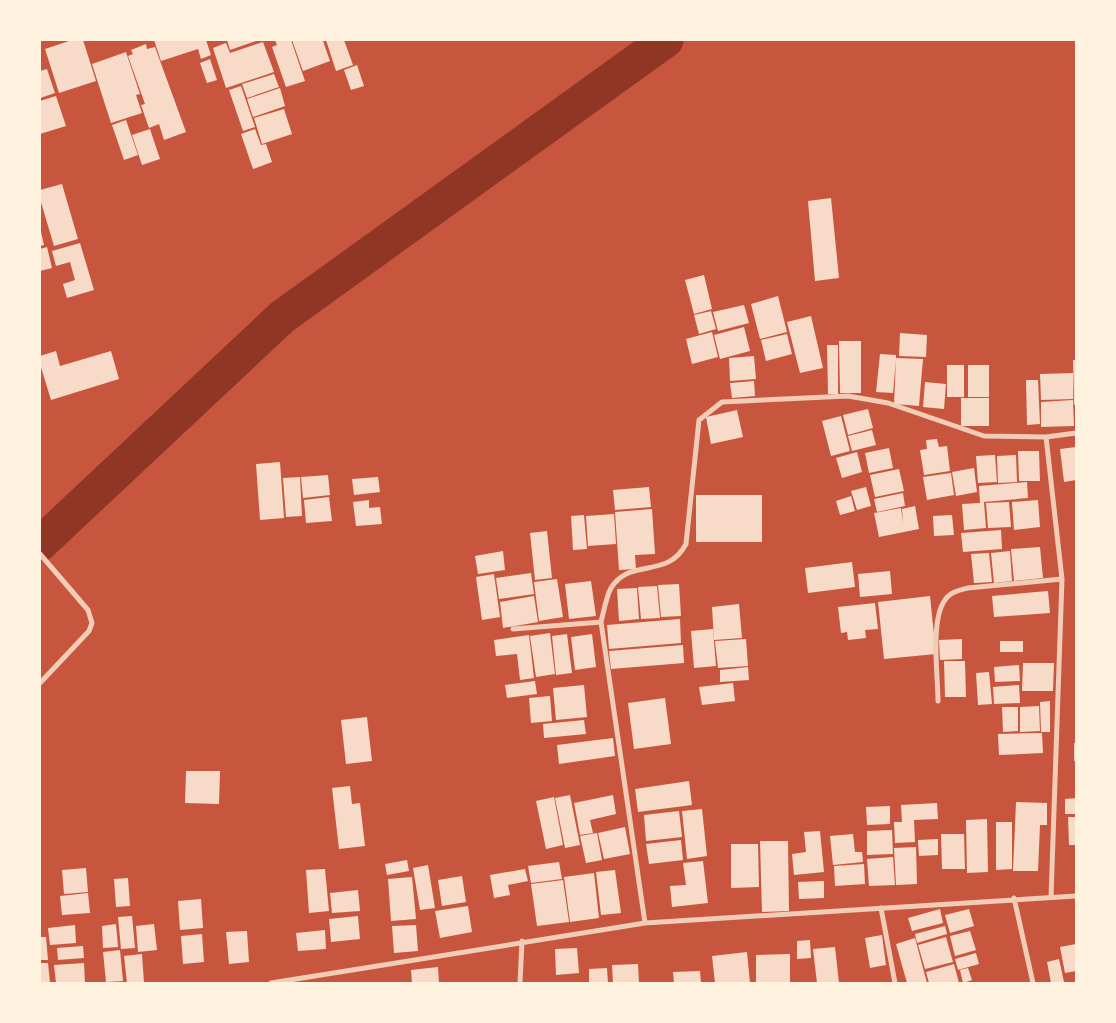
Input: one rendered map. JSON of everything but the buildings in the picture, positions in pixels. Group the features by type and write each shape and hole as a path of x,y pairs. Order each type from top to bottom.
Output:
{"street":[{"path":"645,923 601,622 611,589 618,579 627,573 671,562 684,549 690,522 696,429 699,420 722,402 848,396 888,403 984,436 1046,437 1076,433"},
{"path":"1046,437 1062,579 1051,897"},
{"path":"40,554 90,613 92,627 40,683"},
{"path":"938,701 937,621 945,599 955,592 968,588 1062,579"},
{"path":"513,629 601,622"},
{"path":"271,983 645,923 1014,898 1076,896"},
{"path":"1014,898 1033,983"},
{"path":"881,908 895,983"},
{"path":"520,983 522,942"}],"waterway":[{"path":"40,544 282,317 666,40"}]}
